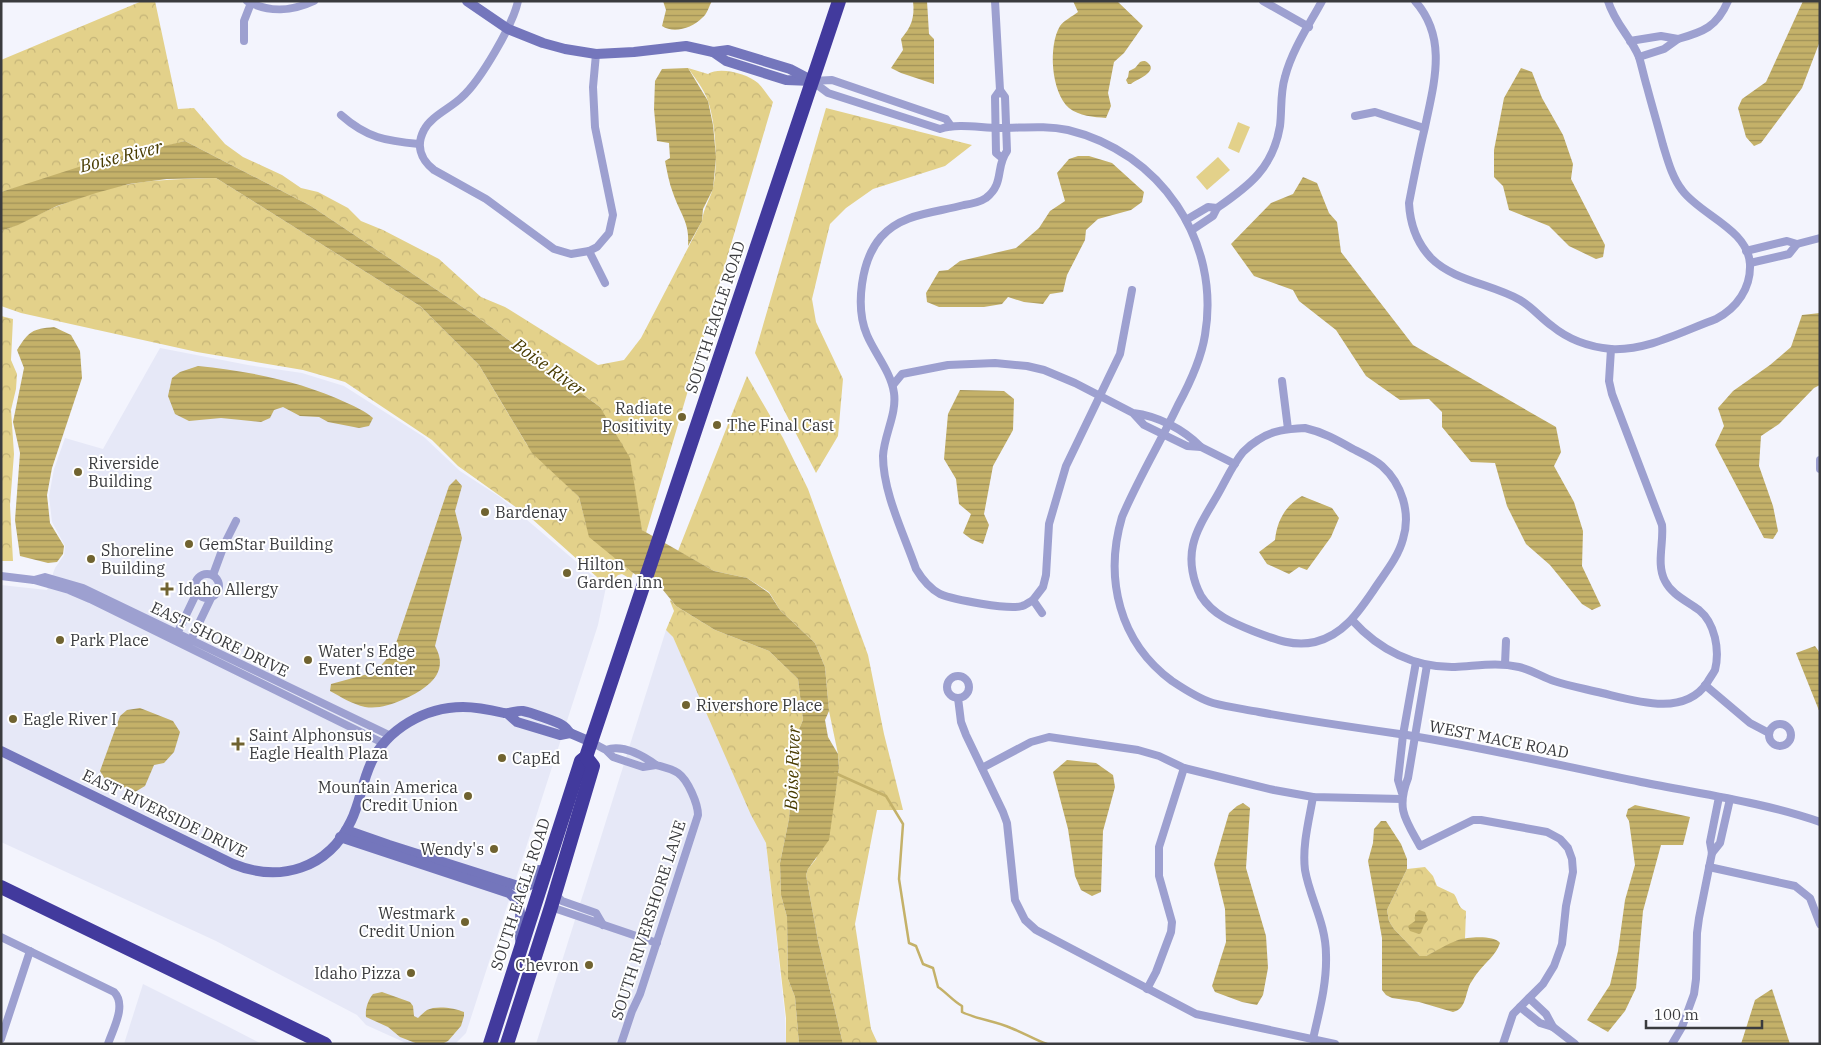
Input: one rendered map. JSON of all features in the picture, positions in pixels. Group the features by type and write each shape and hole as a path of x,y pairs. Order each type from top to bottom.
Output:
{"highway":[{"name":"SOUTH EAGLE ROAD","path":"490,1044 581,761 586,757 644,588 728,330 839,1"},
{"name":"SOUTH EAGLE ROAD","path":"507,1044 551,907 593,766 586,757"},
{"path":"551,856 552,879 547,897 551,907"},
{"path":"1,886 324,1044"}],"street":[{"path":"244,41 244,21 249,2 269,9 287,10 304,6 314,1"},
{"path":"468,1 508,29 543,43 565,49 596,54 686,46 713,52 726,61 786,80 832,80 946,119 951,126"},
{"path":"518,1 516,12 508,29 473,86 460,99 428,124 419,144 422,157 427,164 486,199 554,249 571,254 589,251 597,246 609,233 613,215 595,127 593,87 596,54"},
{"path":"995,1 1000,90 1005,96 1007,128 1007,152 1002,158 999,180 984,199 947,210 920,214 900,222 882,236 866,265 862,296 862,320 866,334 893,385 894,406 883,455 884,474 889,494 912,559 922,579 932,589 952,598 1008,608 1022,606 1032,600 1043,587 1049,524 1066,466 1120,354 1132,290"},
{"path":"1263,1 1309,26"},
{"path":"1192,230 1213,216 1216,208 1254,180 1269,157 1280,125 1284,79 1288,65 1322,1"},
{"path":"1415,1 1429,23 1436,53 1436,75 1409,203 1416,238 1424,250 1444,268 1520,300 1564,335 1586,344 1611,349 1645,345 1726,314 1739,300 1744,290 1750,263 1746,251 1737,237 1682,191 1668,163 1639,57 1614,19 1608,1"},
{"path":"1639,57 1664,49 1678,39 1701,32 1714,24 1728,1"},
{"path":"1630,41 1661,36 1678,39"},
{"name":"WEST MACE ROAD","path":"812,81 828,94 940,130 951,126 1041,127 1066,130 1090,136 1115,148 1138,163 1163,186 1186,220 1192,230 1206,275 1207,324 1198,363 1122,517 1115,546 1114,575 1122,612 1132,634 1150,661 1174,682 1212,702 1289,718 1415,737 1730,799 1801,815 1820,822"},
{"path":"1000,90 995,97 996,153 1002,158"},
{"path":"1355,116 1375,112 1424,128"},
{"path":"341,114 356,127 372,136 394,142 419,144"},
{"path":"1186,220 1208,207 1216,208"},
{"path":"1746,251 1786,241 1797,244 1820,238"},
{"path":"1750,263 1789,254 1797,244"},
{"path":"589,251 604,283"},
{"path":"1352,620 1366,635 1384,648 1427,665 1452,667 1505,664 1528,669 1556,682 1644,703 1663,704 1687,700 1705,685 1715,671 1715,637 1710,623 1701,612 1674,592 1664,579 1661,562 1662,525 1612,394 1609,381 1611,349"},
{"path":"893,385 902,374 956,364 995,363 1028,366 1067,379 1133,413 1144,424 1163,436 1187,446 1201,447"},
{"path":"1282,381 1288,428"},
{"path":"1133,413 1149,415 1169,424 1191,436 1201,447 1235,464"},
{"path":"1288,428 1305,428 1321,432 1372,459 1392,476 1403,498 1406,512 1406,526 1400,548 1352,620 1341,630 1316,642 1290,643 1279,641 1225,619 1203,599 1194,580 1191,562 1192,546 1197,531 1244,451 1257,440 1288,428"},
{"path":"1820,460 1820,469"},
{"path":"213,575 224,545 236,521"},
{"path":"189,643 211,598 217,594 220,587 218,580 213,575 205,574 198,578 195,584 197,592 203,597 211,598"},
{"name":"EAST SHORE DRIVE","path":"1,576 34,580 45,577 71,584 383,743"},
{"path":"175,636 197,592"},
{"path":"1032,600 1042,612"},
{"path":"1505,664 1506,641"},
{"name":"EAST SHORE DRIVE","path":"189,643 391,736"},
{"path":"1416,662 1403,735 1398,780 1402,796 1402,810 1420,846 1473,820 1481,820 1547,832 1560,839 1568,848 1572,859 1573,872 1566,906 1562,944 1554,966 1543,984 1513,1014 1503,1044"},
{"path":"1402,796 1408,778 1427,665"},
{"path":"1705,685 1750,723 1769,733"},
{"path":"958,698 961,722 966,735 1007,823 1015,900 1025,920 1036,930 1196,1014 1335,1044"},
{"path":"1409,701 1421,703"},
{"name":"EAST RIVERSIDE DRIVE","path":"1,751 245,869 274,873 294,870 314,862 327,853 343,834 355,813 371,763 383,743 414,719 443,709 466,707 508,714 517,722 560,735 570,734 591,742"},
{"path":"982,768 1031,742 1049,737 1143,751 1159,756 1184,768 1274,790 1313,797 1402,796"},
{"name":"SOUTH RIVERSHORE LANE","path":"591,742 606,750 613,757 643,767 656,765 682,776 698,804 698,815 657,943 621,1044"},
{"path":"1147,989 1156,972 1171,932 1172,922 1159,876 1159,855 1162,834 1184,768"},
{"path":"1313,797 1304,855 1305,870 1322,922 1326,955 1326,974 1313,1039"},
{"path":"1672,1044 1682,1028 1694,994 1698,925 1712,854 1710,842 1719,797"},
{"path":"1712,854 1720,843 1730,799"},
{"path":"343,834 397,848 521,887 535,882 540,870 551,856"},
{"path":"343,834 509,893 515,898 520,908 518,934 521,945"},
{"path":"1709,867 1785,883 1803,891 1810,898 1820,924"},
{"path":"557,887 558,897 562,901 596,913 603,925"},
{"path":"551,907 563,913 657,943"},
{"path":"1,938 114,992 120,1000 108,1044"},
{"path":"1,1039 30,951"},
{"path":"1529,998 1546,1014 1553,1027"},
{"path":"1520,1007 1540,1023 1553,1027 1575,1044"}],"shaded area":[{"path":"663,1 712,1 705,15 698,22 683,29 672,30 662,26 666,10"},
{"path":"913,1 927,1 929,34 934,39 934,84 891,68 903,50 901,39 911,22"},
{"path":"1073,1 1117,1 1143,26 1124,53 1114,62 1108,93 1111,106 1106,118 1092,117 1073,111 1063,101 1058,91 1053,68 1054,45 1060,26 1078,12"},
{"path":"1803,1 1820,1 1820,41 1802,88 1761,143 1754,146 1746,137 1738,108 1742,99 1766,82"},
{"path":"1140,62 1147,62 1151,66 1151,70 1131,84 1128,84 1126,80 1129,71"},
{"path":"688,68 708,101 713,125 716,157 713,189 703,209 702,221 688,246 686,224 668,177 665,161 670,158 669,143 657,141 654,109 655,81 662,69"},
{"path":"1521,68 1532,72 1542,98 1563,135 1573,164 1571,179 1605,245 1603,257 1596,259 1569,246 1549,226 1509,210 1503,186 1494,177 1494,150 1504,98"},
{"path":"185,141 311,206 476,316 600,407 630,458 642,530 714,571 747,578 769,593 780,610 815,643 825,667 829,711 825,720 828,737 838,754 839,768 829,840 808,869 806,875 818,941 843,1044 799,1044 795,997 788,979 787,917 781,895 780,863 789,819 792,780 798,770 793,743 803,720 798,679 769,651 715,630 676,606 663,590 633,573 589,537 579,497 532,453 479,365 420,306 216,178 167,179 129,184 57,206 1,231 1,192 88,164"},
{"path":"1078,156 1089,156 1112,163 1144,192 1142,202 1131,210 1098,219 1086,230 1085,240 1067,275 1063,292 1050,294 1043,304 1024,302 1008,297 1002,304 984,307 939,307 927,302 926,293 939,271 948,270 960,261 1016,248 1039,228 1050,211 1065,201 1057,173 1069,159"},
{"path":"1303,177 1317,183 1329,213 1337,222 1341,252 1413,345 1556,427 1561,452 1554,466 1574,502 1583,531 1582,566 1601,606 1592,610 1582,604 1550,565 1526,544 1507,506 1495,463 1471,462 1442,427 1442,412 1429,399 1400,400 1366,376 1336,330 1299,301 1293,290 1254,276 1231,244 1271,203 1293,194"},
{"path":"1820,313 1820,385 1814,388 1779,424 1761,436 1759,466 1773,506 1778,531 1773,539 1764,538 1715,445 1724,426 1718,408 1733,391 1770,365 1791,347 1802,315"},
{"path":"54,327 71,335 80,351 82,378 52,468 47,495 50,523 64,546 63,554 57,562 48,563 20,556 15,520 20,453 13,422 24,368 17,350 32,332"},
{"path":"160,348 302,373 344,386 424,437 460,471 500,497 606,587 598,625 466,1033 455,1044 408,1044 366,1025 357,1015 216,941 1,842 1,585 47,590 55,568 64,555 65,546 52,522 49,496 54,469 65,438 103,449"},
{"path":"198,366 255,374 293,383 329,395 360,409 373,418 369,426 359,428 328,422 319,417 300,416 283,407 274,410 270,418 261,422 221,418 189,421 175,414 168,396 172,378 180,372"},
{"path":"960,390 1004,391 1014,399 1013,430 993,466 984,514 989,525 983,544 963,533 971,514 959,504 956,479 944,459 948,414"},
{"path":"456,479 462,486 455,511 462,538 435,646 440,665 438,673 427,686 402,700 388,705 365,707 330,691 331,684 375,672 393,652 449,486"},
{"path":"1302,496 1332,508 1339,518 1331,537 1307,570 1299,567 1289,574 1267,564 1259,552 1275,540 1283,515 1291,504"},
{"path":"666,630 673,637 766,843 785,1016 786,1044 536,1044"},
{"path":"1815,646 1820,653 1820,713 1796,653"},
{"path":"140,708 173,721 180,732 174,752 164,763 154,765 145,786 135,792 105,779 100,771 120,716 127,710"},
{"path":"1067,760 1096,763 1113,775 1115,787 1103,831 1101,892 1092,896 1081,890 1075,876 1068,829 1053,772"},
{"path":"1243,803 1250,808 1246,868 1266,936 1268,968 1263,995 1257,1005 1242,1002 1215,992 1212,986 1226,942 1225,909 1214,864 1229,813"},
{"path":"1635,805 1690,817 1683,845 1661,845 1643,911 1636,988 1625,1011 1608,1032 1587,1020 1610,985 1618,951 1625,900 1635,865 1629,821 1626,816 1628,809"},
{"path":"1381,821 1386,821 1401,844 1407,859 1407,869 1387,910 1389,921 1394,929 1420,956 1426,956 1450,943 1462,939 1487,938 1497,940 1500,943 1470,984 1463,1005 1453,1012 1419,1002 1392,998 1382,990 1382,938 1368,861 1373,843 1374,829"},
{"path":"1419,910 1425,912 1428,920 1419,934 1410,931 1408,926 1415,921 1415,914"},
{"path":"143,984 225,1025 262,1044 124,1044"},
{"path":"1772,989 1790,1044 1741,1044 1755,1000"},
{"path":"382,992 410,1002 413,1006 414,1016 418,1018 431,1008 451,1008 464,1012 461,1026 448,1041 442,1044 418,1044 400,1037 388,1027 366,1017 366,1008 371,996"}],"green space":[{"path":"142,1 155,1 178,109 194,108 225,144 243,157 282,175 301,188 318,192 348,208 361,221 383,230 439,259 481,297 505,307 598,365 624,360 641,338 702,221 712,192 715,179 716,156 711,110 699,84 688,68 708,74 719,71 734,72 758,83 773,102 646,533 642,530 600,407 476,316 311,206 185,141 1,192 1,60"},
{"path":"826,108 972,145 945,166 873,189 846,208 830,224 812,299 816,322 843,379 838,436 816,473 755,353"},
{"path":"1238,122 1250,127 1239,153 1228,148"},
{"path":"1218,157 1230,170 1207,190 1196,177"},
{"path":"216,178 420,306 479,365 527,445 579,497 586,524 621,563 633,573 631,579 622,574 618,575 607,586 531,518 458,466 432,440 345,382 303,370 197,352 21,313 1,306 1,231 58,206 113,187 152,181"},
{"path":"1,316 13,319 11,360 17,374 11,410 14,454 10,505 13,561 1,561"},
{"path":"747,376 783,438 808,489 868,655 884,734 903,810 877,810 855,924 871,1029 878,1044 843,1044 818,941 806,875 816,859 834,800 839,768 829,711 825,667 815,643 780,610 769,592 747,578 714,571 678,551"},
{"path":"671,600 676,606 715,630 769,651 798,679 803,720 793,743 798,770 792,780 789,819 780,863 781,895 787,917 788,979 795,997 799,1044 786,1044 786,1018 766,843 751,815 673,637 666,630 674,611"},
{"path":"1425,867 1433,876 1437,886 1454,894 1460,906 1466,911 1465,939 1426,956 1420,956 1394,929 1389,921 1387,910 1407,869"}],"waterway":[{"path":"835,773 886,796 903,824 899,879 909,943 916,946 923,964 933,968 938,987 962,1006 962,1012 1005,1026 1047,1044"}],"place":[{"name":"Radiate Positivity","path":"682,417"},
{"name":"The Final Cast","path":"717,425"},
{"name":"Riverside Building","path":"78,472"},
{"name":"Bardenay","path":"485,512"},
{"name":"GemStar Building","path":"189,544"},
{"name":"Shoreline Building","path":"91,559"},
{"name":"Hilton Garden Inn","path":"567,573"},
{"name":"Idaho Allergy","path":"167,589"},
{"name":"Park Place","path":"60,640"},
{"name":"Water's Edge Event Center","path":"308,660"},
{"name":"Rivershore Place","path":"686,705"},
{"name":"Eagle River I","path":"13,719"},
{"name":"Saint Alphonsus Eagle Health Plaza","path":"238,744"},
{"name":"CapEd","path":"502,758"},
{"name":"Mountain America Credit Union","path":"468,796"},
{"name":"Wendy's","path":"494,849"},
{"name":"Westmark Credit Union","path":"465,922"},
{"name":"Chevron","path":"589,965"},
{"name":"Idaho Pizza","path":"411,973"}],"water label":[{"name":"Boise River","path":"121,156"},
{"name":"Boise River","path":"549,367"},
{"name":"Boise River","path":"792,768"}]}
